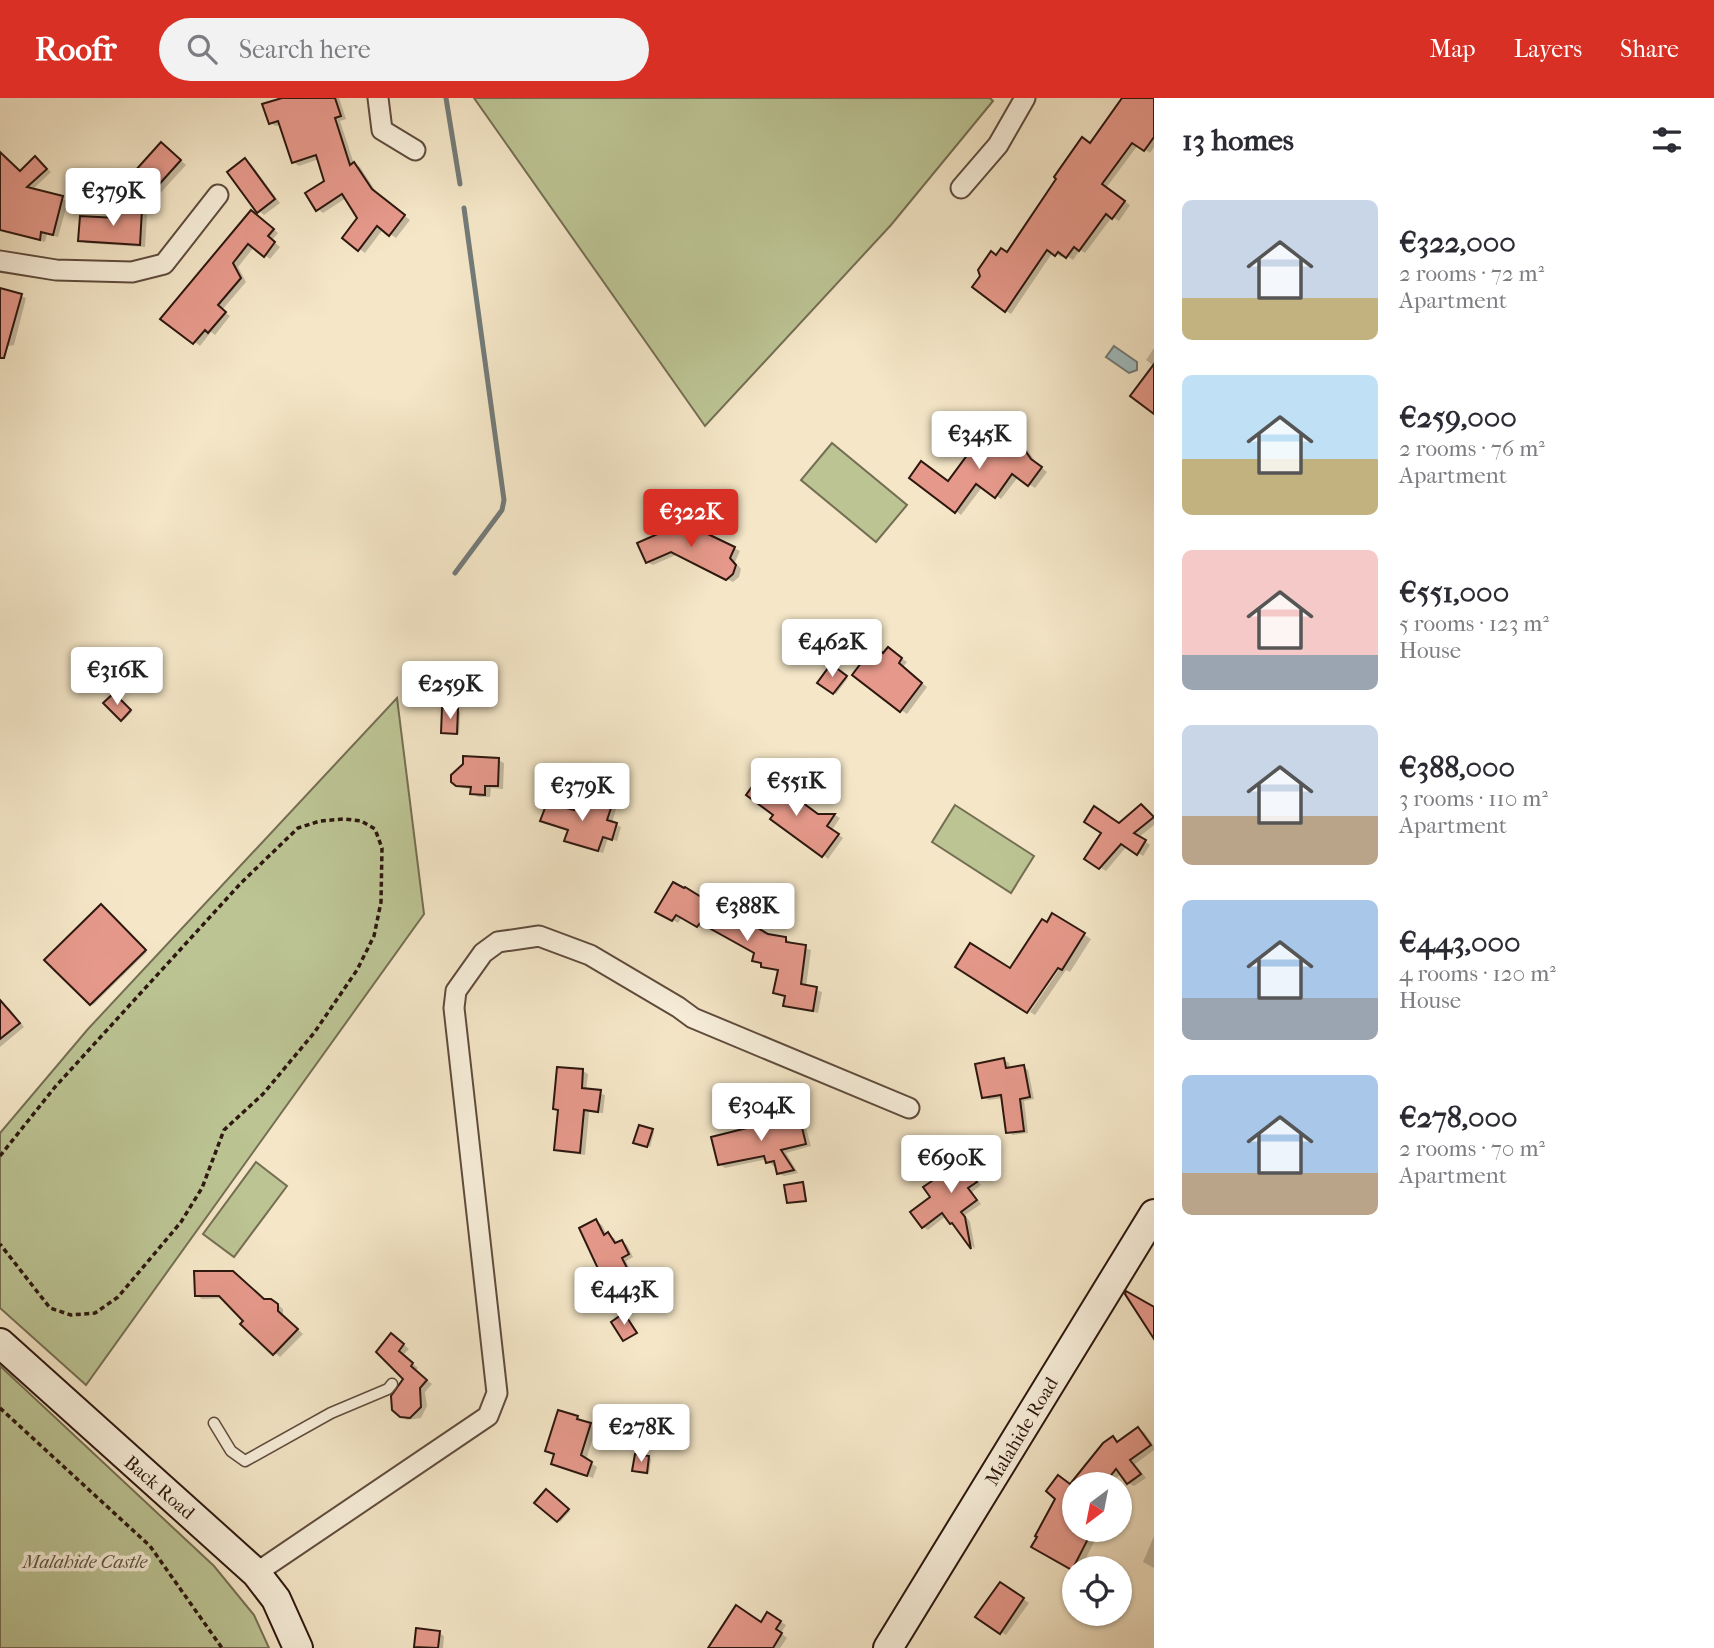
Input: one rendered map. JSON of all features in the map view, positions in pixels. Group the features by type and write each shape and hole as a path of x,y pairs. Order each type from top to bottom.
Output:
{"main road":[{"name":"Malahide Road","path":"888,1648 1154,1214"},
{"name":"Back Road","path":"0,1343 256,1573 276,1599 298,1648"}],"street":[{"path":"378,98 382,130 415,150"},
{"path":"961,188 998,145 1025,98"},
{"path":"0,261 56,270 132,272 164,264 218,195"},
{"path":"256,1573 488,1416 493,1404 497,1392 454,1008 456,991 483,953 498,942 539,936 590,955 693,1018 909,1108"}],"lane":[{"path":"214,1423 231,1451 245,1461 331,1413 388,1389 392,1384"}],"path":[{"path":"0,1156 55,1087 241,883 298,828 320,821 344,820 361,821 375,829 382,848 381,902 374,936 357,970 314,1032 263,1094 224,1130 202,1188 181,1223 118,1297 95,1313 71,1315 50,1308 0,1244"},
{"path":"0,1408 150,1546 222,1648"}],"green space":[{"path":"474,98 990,98 993,101 891,225 705,426"},
{"path":"832,443 907,505 876,542 801,480"},
{"path":"397,698 424,914 86,1385 0,1308 0,1133 88,1029"},
{"path":"955,805 1034,856 1011,893 932,842"},
{"path":"256,1162 287,1186 234,1257 203,1234"},
{"name":"Malahide Castle","path":"0,1366 214,1566 254,1615 269,1648 0,1648"}],"water":[{"path":"1114,346 1137,362 1137,370 1129,373 1106,357"}],"building":[{"path":"282,98 335,98 341,116 335,118 350,165 354,162 372,189 405,215 389,236 377,226 358,251 342,238 357,218 342,194 316,211 305,193 324,181 316,155 292,163 278,121 269,124 262,104"},
{"path":"1122,98 1154,98 1154,137 1144,151 1132,143 1102,184 1125,201 1112,219 1106,214 1079,251 1074,247 1066,258 1058,252 1055,256 1047,250 1005,312 972,287 980,276 978,270 991,251 996,255 1001,248 1007,252 1082,137 1090,143"},
{"path":"161,142 181,160 146,199 126,181"},
{"path":"0,152 20,171 35,156 47,169 27,187 63,196 53,235 41,232 40,240 0,230"},
{"path":"245,158 275,199 257,213 227,172"},
{"path":"117,208 142,209 140,245 78,241 80,216 117,218"},
{"path":"251,210 274,229 268,236 275,242 264,257 248,244 233,263 241,278 218,305 226,312 208,333 205,330 193,344 160,319"},
{"path":"0,288 22,294 4,358 0,358"},
{"path":"1154,364 1154,414 1130,396"},
{"path":"988,427 1008,442 1016,437 1031,459 1042,467 1028,486 1012,474 995,498 976,484 955,513 909,478 921,461 948,481"},
{"path":"687,524 735,547 730,558 736,565 733,574 726,580 671,552 646,563 637,543 678,525"},
{"path":"874,646 883,653 888,647 902,658 899,663 922,683 900,712 852,675"},
{"path":"831,664 847,676 833,694 817,683"},
{"path":"114,693 131,710 121,721 103,703"},
{"path":"442,708 458,709 457,734 441,733"},
{"path":"463,756 499,758 498,786 485,786 485,795 470,794 471,787 456,786 451,782 451,775 463,764"},
{"path":"756,781 772,794 775,789 785,796 788,792 818,814 835,814 827,826 839,834 822,857 770,819 773,815 746,795"},
{"path":"589,800 612,805 607,820 617,823 612,840 603,837 598,851 564,841 568,830 540,821 547,803 574,810 576,804 587,808"},
{"path":"1141,804 1154,817 1134,833 1146,840 1137,855 1121,844 1099,869 1084,859 1101,833 1084,822 1094,806 1119,823"},
{"path":"673,882 768,934 786,937 786,942 806,945 801,984 817,987 813,1011 783,1006 785,996 773,993 778,970 761,967 761,963 752,961 754,953 700,923 697,927 676,915 672,921 655,912"},
{"path":"101,904 146,950 90,1005 44,960"},
{"path":"1052,913 1085,933 1062,970 1058,968 1027,1013 955,967 970,943 1010,968 1042,919 1047,922"},
{"path":"0,1000 20,1023 0,1039"},
{"path":"1004,1058 1006,1068 1024,1065 1030,1097 1020,1099 1024,1131 1006,1133 1001,1095 982,1098 975,1064"},
{"path":"557,1067 583,1069 582,1088 601,1090 598,1112 584,1110 580,1153 554,1150 558,1110 553,1109"},
{"path":"799,1115 806,1144 781,1150 794,1170 777,1174 774,1161 766,1163 764,1156 718,1165 711,1137"},
{"path":"639,1125 653,1129 647,1147 633,1143"},
{"path":"971,1152 984,1169 973,1176 977,1182 968,1188 977,1200 961,1212 965,1217 971,1249 942,1213 922,1228 910,1212 930,1197 923,1187 932,1181 931,1179"},
{"path":"803,1182 806,1201 787,1203 784,1185"},
{"path":"596,1219 604,1235 608,1232 615,1243 622,1240 629,1254 622,1258 632,1284 621,1296 607,1288 579,1228"},
{"path":"194,1271 233,1271 264,1299 271,1299 278,1304 278,1311 298,1329 273,1355 240,1324 243,1321 219,1296 195,1296"},
{"path":"1126,1291 1154,1307 1154,1339 1125,1294"},
{"path":"624,1313 637,1333 623,1341 611,1322"},
{"path":"391,1333 404,1344 399,1351 427,1380 420,1388 421,1407 410,1418 400,1417 392,1410 391,1396 403,1379 376,1352"},
{"path":"558,1410 591,1423 581,1455 592,1462 587,1476 551,1464 554,1454 545,1451"},
{"path":"1138,1427 1151,1445 1130,1460 1141,1474 1132,1480 1132,1472 1118,1472 1116,1469 1114,1472 1080,1472 1103,1443 1113,1436 1117,1442"},
{"path":"635,1454 649,1456 647,1473 632,1471"},
{"path":"1058,1475 1062,1478 1062,1542 1086,1542 1079,1556 1062,1556 1062,1564 1031,1547 1055,1499 1046,1491"},
{"path":"546,1489 569,1509 557,1522 534,1503"},
{"path":"1000,1582 1024,1598 1000,1634 975,1617"},
{"path":"736,1605 761,1622 767,1612 781,1621 776,1629 782,1633 773,1648 708,1648"},
{"path":"416,1628 440,1631 438,1648 414,1647"}],"waterway":[{"path":"446,98 460,184"},
{"path":"455,573 502,510 504,500 464,208"}]}
